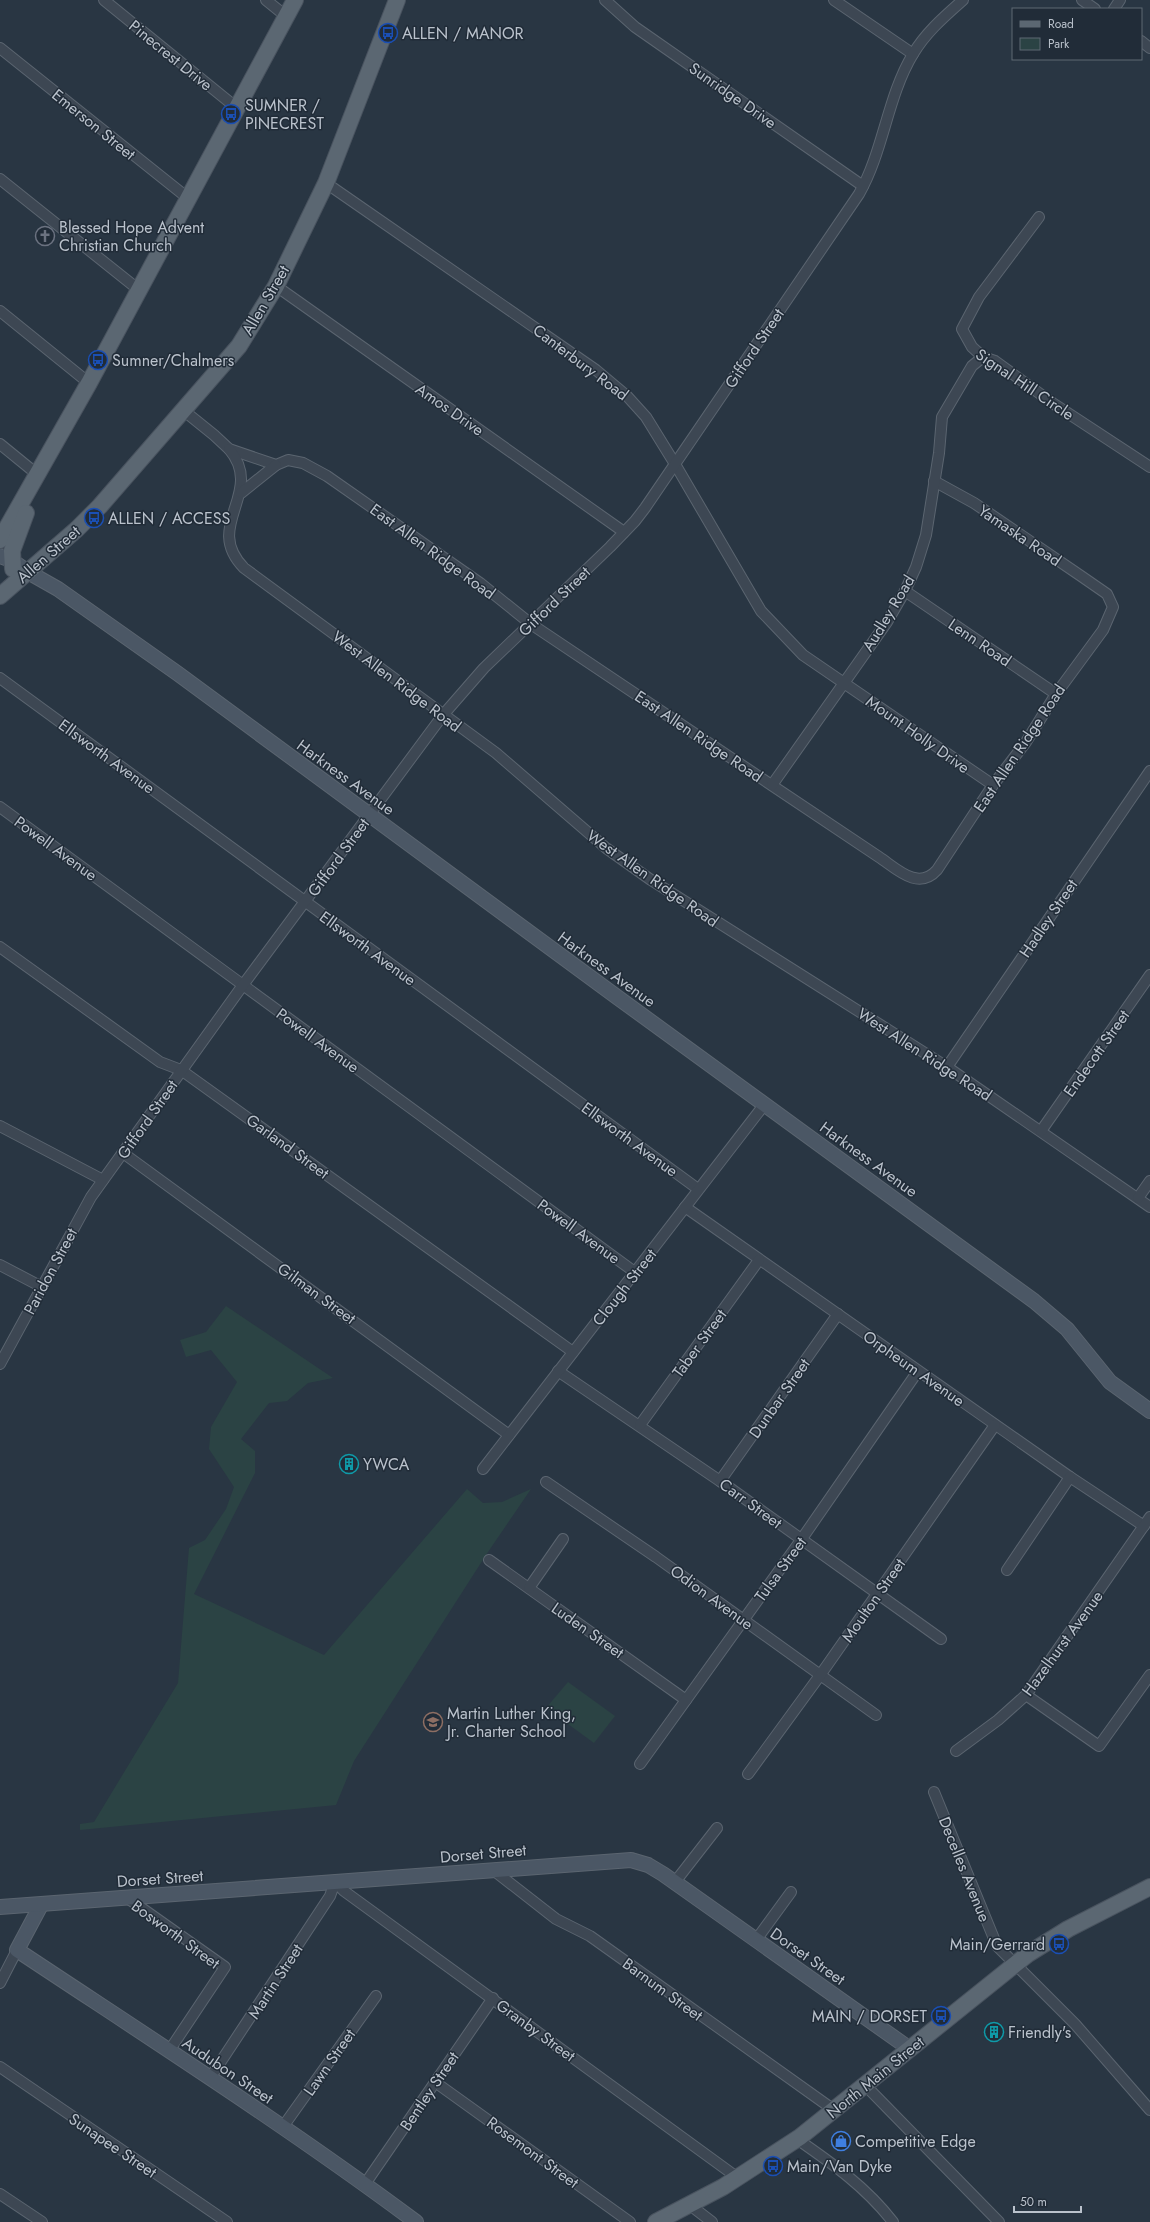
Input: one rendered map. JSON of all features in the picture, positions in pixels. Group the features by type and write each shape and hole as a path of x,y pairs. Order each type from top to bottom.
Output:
{"main road":[{"path":"0,540 89,383 238,110 295,0"},
{"name":"Allen Street","path":"0,596 10,565 100,506 239,346 276,286 326,183 396,0"},
{"path":"10,565 15,538 30,505 38,475"},
{"name":"North Main Street","path":"656,2222 738,2178 797,2139 1015,1964 1068,1930 1150,1887"}],"street":[{"name":"Pinecrest Drive","path":"104,0 238,110"},
{"path":"266,0 286,17"},
{"name":"Sunridge Drive","path":"605,0 635,27 863,186"},
{"path":"834,0 913,54"},
{"name":"Gifford Street","path":"103,1180 243,985 306,902 368,815 443,715 484,668 636,521 863,186 873,163 902,76 913,54 932,28 963,0"},
{"path":"1082,0 1094,8"},
{"path":"1142,42 1150,48"},
{"name":"Emerson Street","path":"0,48 189,199"},
{"path":"0,179 139,290"},
{"name":"Canterbury Road","path":"326,183 578,357 619,388 635,403 646,417 675,464 761,610"},
{"name":"Signal Hill Circle","path":"1038,217 979,297 962,329 972,347 983,357 995,361 1054,404 1150,467"},
{"name":"Amos Drive","path":"276,286 624,532"},
{"path":"0,311 89,383"},
{"name":"Audley Road","path":"772,785 886,622 905,591 916,567 926,535 942,417 972,366 983,357"},
{"name":"East Allen Ridge Road","path":"183,410 214,435 229,450 276,465 284,461 303,463 322,472 480,583 531,624 879,857 909,876 922,880 928,878 937,870 993,785 1026,742 1056,694 1104,630 1111,617 1113,604 1104,592"},
{"path":"0,444 38,475"},
{"name":"West Allen Ridge Road","path":"229,450 235,458 241,472 240,493 230,522 228,537 230,548 238,563 256,578 396,678 443,715 496,753 606,848 650,880 946,1066 1150,1207"},
{"path":"240,493 276,465"},
{"name":"Yamaska Road","path":"934,481 984,510 1104,592"},
{"name":"Harkness Avenue","path":"10,565 61,591 177,673 368,815 1034,1301 1067,1329 1110,1382 1150,1411"},
{"name":"Lenn Road","path":"905,591 1056,694"},
{"name":"Mount Holly Drive","path":"761,610 803,655 993,785"},
{"name":"Ellsworth Avenue","path":"0,678 698,1189"},
{"name":"Hadley Street","path":"946,1066 1150,771"},
{"name":"Powell Avenue","path":"0,807 636,1272"},
{"name":"Garland Street","path":"0,947 160,1062 181,1070 573,1352"},
{"name":"Endecott Street","path":"1041,1131 1150,975"},
{"name":"Clough Street","path":"483,1469 764,1104"},
{"path":"0,1126 103,1180"},
{"name":"Gilman Street","path":"123,1153 509,1435"},
{"name":"Paridon Street","path":"0,1364 85,1206 103,1180"},
{"path":"1138,1198 1150,1181"},
{"name":"Orpheum Avenue","path":"685,1207 995,1425 1144,1526"},
{"name":"Taber Street","path":"640,1425 759,1260"},
{"path":"0,1265 42,1287"},
{"name":"Dunbar Street","path":"720,1481 838,1314"},
{"name":"Carr Street","path":"558,1371 640,1425 941,1639"},
{"name":"Tulsa Street","path":"640,1764 802,1540 918,1371"},
{"name":"Moulton Street","path":"748,1774 821,1674 995,1425"},
{"path":"1007,1570 1070,1477"},
{"name":"Odion Avenue","path":"546,1482 656,1557 821,1674 876,1715"},
{"name":"Hazelhurst Avenue","path":"956,1751 998,1720 1026,1695 1150,1517"},
{"path":"529,1588 563,1539"},
{"name":"Luden Street","path":"489,1560 686,1700"},
{"path":"1026,1695 1099,1746 1150,1675"},
{"name":"Decelles Avenue","path":"934,1792 992,1937 997,1946 1076,2024 1149,2106"},
{"path":"675,1882 717,1828"},
{"name":"Dorset Street","path":"0,1907 627,1859 648,1865 675,1882 910,2049"},
{"name":"Barnum Street","path":"492,1869 556,1919 590,1936 834,2110"},
{"name":"Granby Street","path":"335,1882 344,1891 493,1998 738,2178"},
{"name":"Martin Street","path":"210,2078 330,1896 335,1882"},
{"path":"756,1940 791,1892"},
{"name":"Bosworth Street","path":"126,1897 225,1967 169,2051"},
{"path":"0,1983 41,1905"},
{"name":"Audubon Street","path":"17,1950 210,2078 365,2184 416,2222"},
{"name":"Lawn Street","path":"282,2128 376,1996"},
{"name":"Bentley Street","path":"365,2184 493,1998"},
{"name":"Sunapee Street","path":"0,2067 227,2222"},
{"name":"Rosemont Street","path":"435,2082 630,2222"},
{"path":"865,2085 999,2222"},
{"path":"797,2139 851,2177 879,2204 893,2222"},
{"path":"0,2194 42,2222"},
{"path":"690,2205 712,2222"}],"green space":[{"path":"226,1306 333,1378 308,1383 287,1401 269,1403 241,1439 255,1451 255,1473 194,1594 324,1655 467,1489 483,1503 502,1502 531,1489 486,1555 354,1761 336,1805 80,1830 80,1824 94,1822 178,1683 189,1548 205,1540 226,1509 234,1487 209,1449 211,1427 237,1382 211,1350 186,1357 180,1340 206,1332"},
{"path":"568,1682 615,1716 594,1743 546,1708"}],"place":[{"name":"ALLEN / MANOR","path":"388,33"},
{"name":"SUMNER / PINECREST","path":"231,114"},
{"name":"Blessed Hope Advent Christian Church","path":"45,236"},
{"name":"Sumner/Chalmers","path":"98,360"},
{"name":"ALLEN / ACCESS","path":"94,518"},
{"name":"YWCA","path":"349,1464"},
{"name":"Martin Luther King, Jr. Charter School","path":"433,1722"},
{"name":"Main/Gerrard","path":"1059,1944"},
{"name":"MAIN / DORSET","path":"941,2016"},
{"name":"Friendly's","path":"994,2032"},
{"name":"Competitive Edge","path":"841,2141"},
{"name":"Main/Van Dyke","path":"773,2166"}]}
